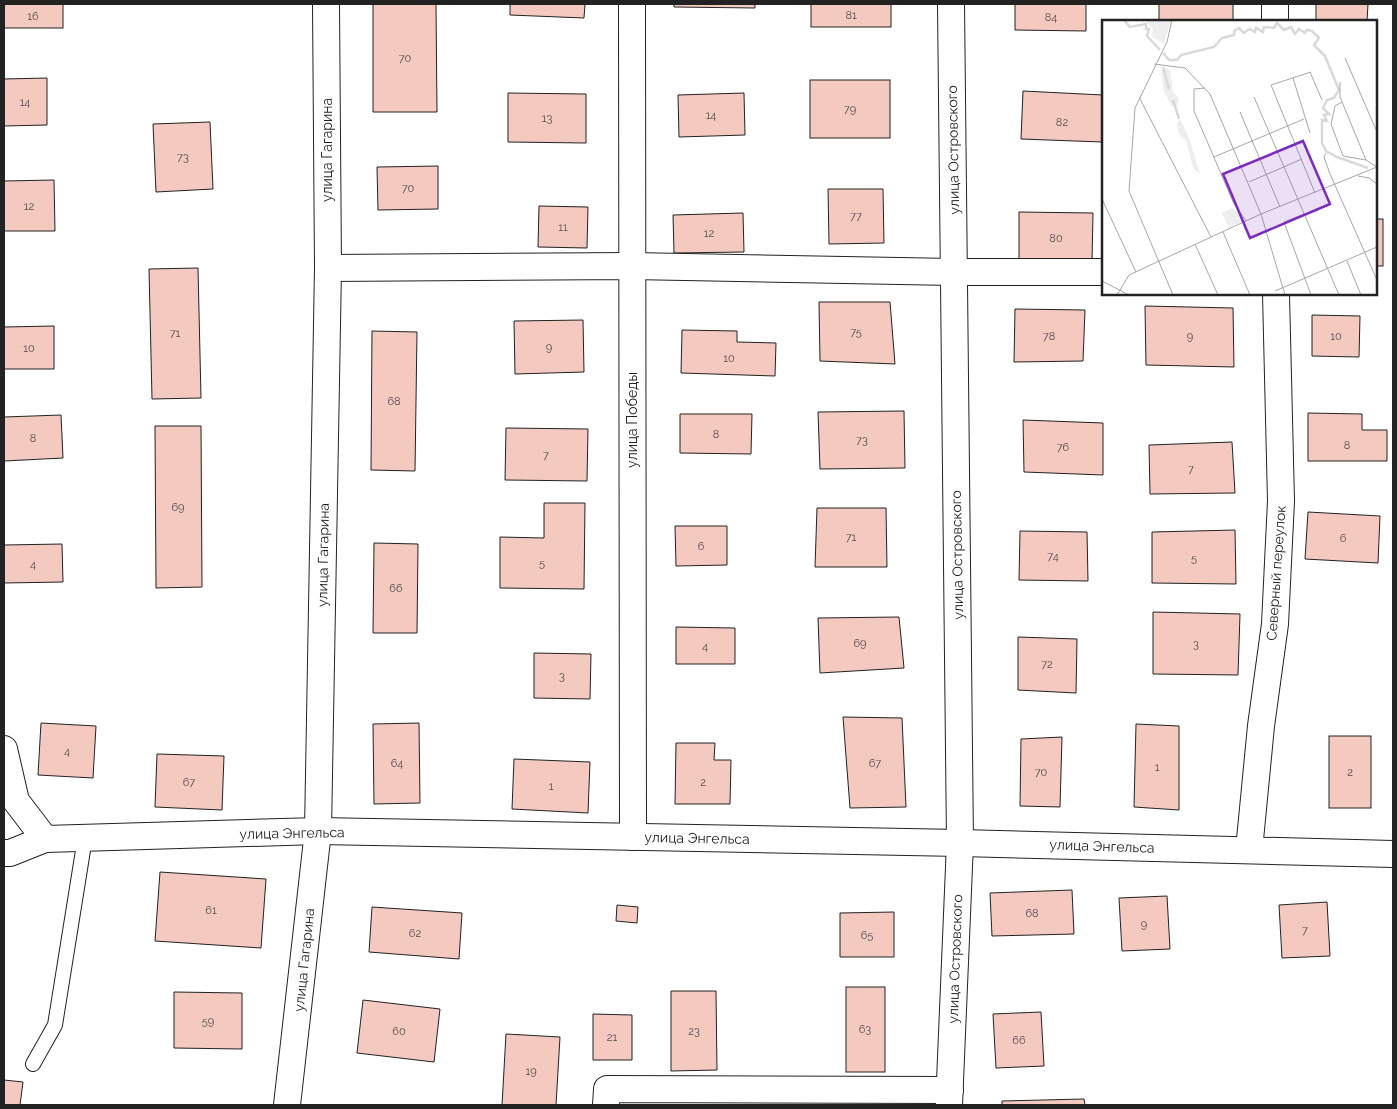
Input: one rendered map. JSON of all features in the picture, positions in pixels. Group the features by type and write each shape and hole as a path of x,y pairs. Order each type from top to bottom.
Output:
{"street":[{"name":"улица Гагарина","path":"288,1105 318,832 328,268 326,4"},
{"name":"улица Победы","path":"632,4 633,837"},
{"name":"улица Островского","path":"949,1098 960,843 951,4"},
{"path":"1275,4 1275,20"},
{"path":"328,268 632,266 954,272 1102,272"},
{"name":"Северный переулок","path":"1249,850 1261,726 1275,624 1282,501 1276,295"},
{"path":"4,749 16,800 45,839"},
{"name":"улица Энгельса","path":"4,853 10,853 45,839 318,832 960,843 1393,854"},
{"path":"607,1097 949,1098"}],"lane":[{"path":"33,1064 55,1025 85,838"}],"building":[{"path":"4,4 63,4 63,28 4,28"},
{"path":"373,4 436,4 437,112 373,112"},
{"path":"510,4 585,4 584,18 510,15"},
{"path":"674,4 755,4 755,8 674,7"},
{"path":"811,4 891,4 891,27 811,27"},
{"path":"1015,4 1086,4 1086,31 1015,30"},
{"path":"1159,4 1233,4 1233,20 1159,20"},
{"path":"1316,4 1368,4 1367,20 1316,20"},
{"path":"47,78 47,125 4,126 4,79"},
{"path":"810,80 890,80 890,138 810,138"},
{"path":"1023,91 1102,95 1102,142 1021,139"},
{"path":"508,93 586,94 586,143 508,142"},
{"path":"744,93 745,135 679,137 678,95"},
{"path":"210,122 213,189 156,192 153,124"},
{"path":"438,166 438,209 378,210 377,167"},
{"path":"54,180 55,231 4,231 4,181"},
{"path":"828,189 883,189 884,243 829,244"},
{"path":"539,206 588,207 587,248 538,247"},
{"path":"1019,212 1093,213 1092,263 1019,263"},
{"path":"743,213 744,252 674,253 673,215"},
{"path":"1377,219 1383,219 1383,266 1377,266"},
{"path":"198,268 201,398 152,399 149,269"},
{"path":"819,302 890,302 895,364 820,361"},
{"path":"1145,306 1233,308 1234,367 1146,365"},
{"path":"1015,309 1085,310 1083,361 1014,362"},
{"path":"1312,315 1360,316 1359,357 1312,356"},
{"path":"583,320 584,372 515,374 514,321"},
{"path":"54,326 54,369 4,369 4,327"},
{"path":"682,330 737,331 737,342 776,343 775,376 681,373"},
{"path":"372,331 417,332 415,471 371,470"},
{"path":"904,411 905,468 820,469 818,412"},
{"path":"1308,413 1362,414 1362,430 1387,430 1387,461 1308,461"},
{"path":"680,414 752,414 751,454 680,453"},
{"path":"61,415 63,458 4,461 4,417"},
{"path":"1023,420 1103,423 1103,475 1024,472"},
{"path":"155,426 201,426 202,587 156,588"},
{"path":"506,428 588,429 587,481 505,480"},
{"path":"1232,442 1235,493 1150,494 1149,445"},
{"path":"544,503 585,503 584,589 500,588 500,537 544,538"},
{"path":"817,508 886,508 887,567 815,567"},
{"path":"1308,512 1380,516 1378,563 1305,559"},
{"path":"675,526 727,526 727,565 676,566"},
{"path":"1235,530 1236,584 1152,583 1152,532"},
{"path":"1020,531 1087,532 1088,581 1019,580"},
{"path":"374,543 418,544 417,633 373,633"},
{"path":"62,544 63,582 4,583 4,545"},
{"path":"1153,612 1240,614 1238,675 1153,674"},
{"path":"899,617 904,668 820,673 818,618"},
{"path":"676,627 735,628 735,664 676,664"},
{"path":"1018,637 1077,639 1076,693 1018,690"},
{"path":"534,653 591,654 590,699 534,698"},
{"path":"843,717 902,718 906,807 850,808"},
{"path":"41,723 96,726 93,778 38,775"},
{"path":"419,723 420,803 374,804 373,724"},
{"path":"1136,724 1179,726 1179,810 1134,807"},
{"path":"1329,736 1371,736 1371,808 1329,808"},
{"path":"1062,737 1060,807 1020,806 1021,739"},
{"path":"676,743 715,743 714,760 731,760 730,804 675,804"},
{"path":"157,754 224,756 222,810 155,807"},
{"path":"514,759 590,762 588,813 512,809"},
{"path":"160,872 266,879 261,948 155,941"},
{"path":"1072,890 1074,934 992,936 990,893"},
{"path":"1167,896 1170,949 1122,951 1119,898"},
{"path":"1327,902 1330,956 1282,958 1279,905"},
{"path":"617,905 638,907 637,923 616,921"},
{"path":"372,907 462,913 459,959 369,952"},
{"path":"894,912 894,957 840,957 840,913"},
{"path":"846,987 885,987 885,1072 846,1072"},
{"path":"671,991 716,991 717,1070 671,1071"},
{"path":"174,992 242,993 242,1049 174,1048"},
{"path":"363,1000 440,1009 434,1062 357,1053"},
{"path":"1041,1012 1044,1066 996,1068 993,1014"},
{"path":"593,1014 632,1015 632,1060 593,1060"},
{"path":"506,1034 560,1037 556,1105 502,1105"},
{"path":"4,1080 23,1082 20,1105 4,1105"},
{"path":"1084,1099 1085,1105 1002,1105 1002,1101"}]}
